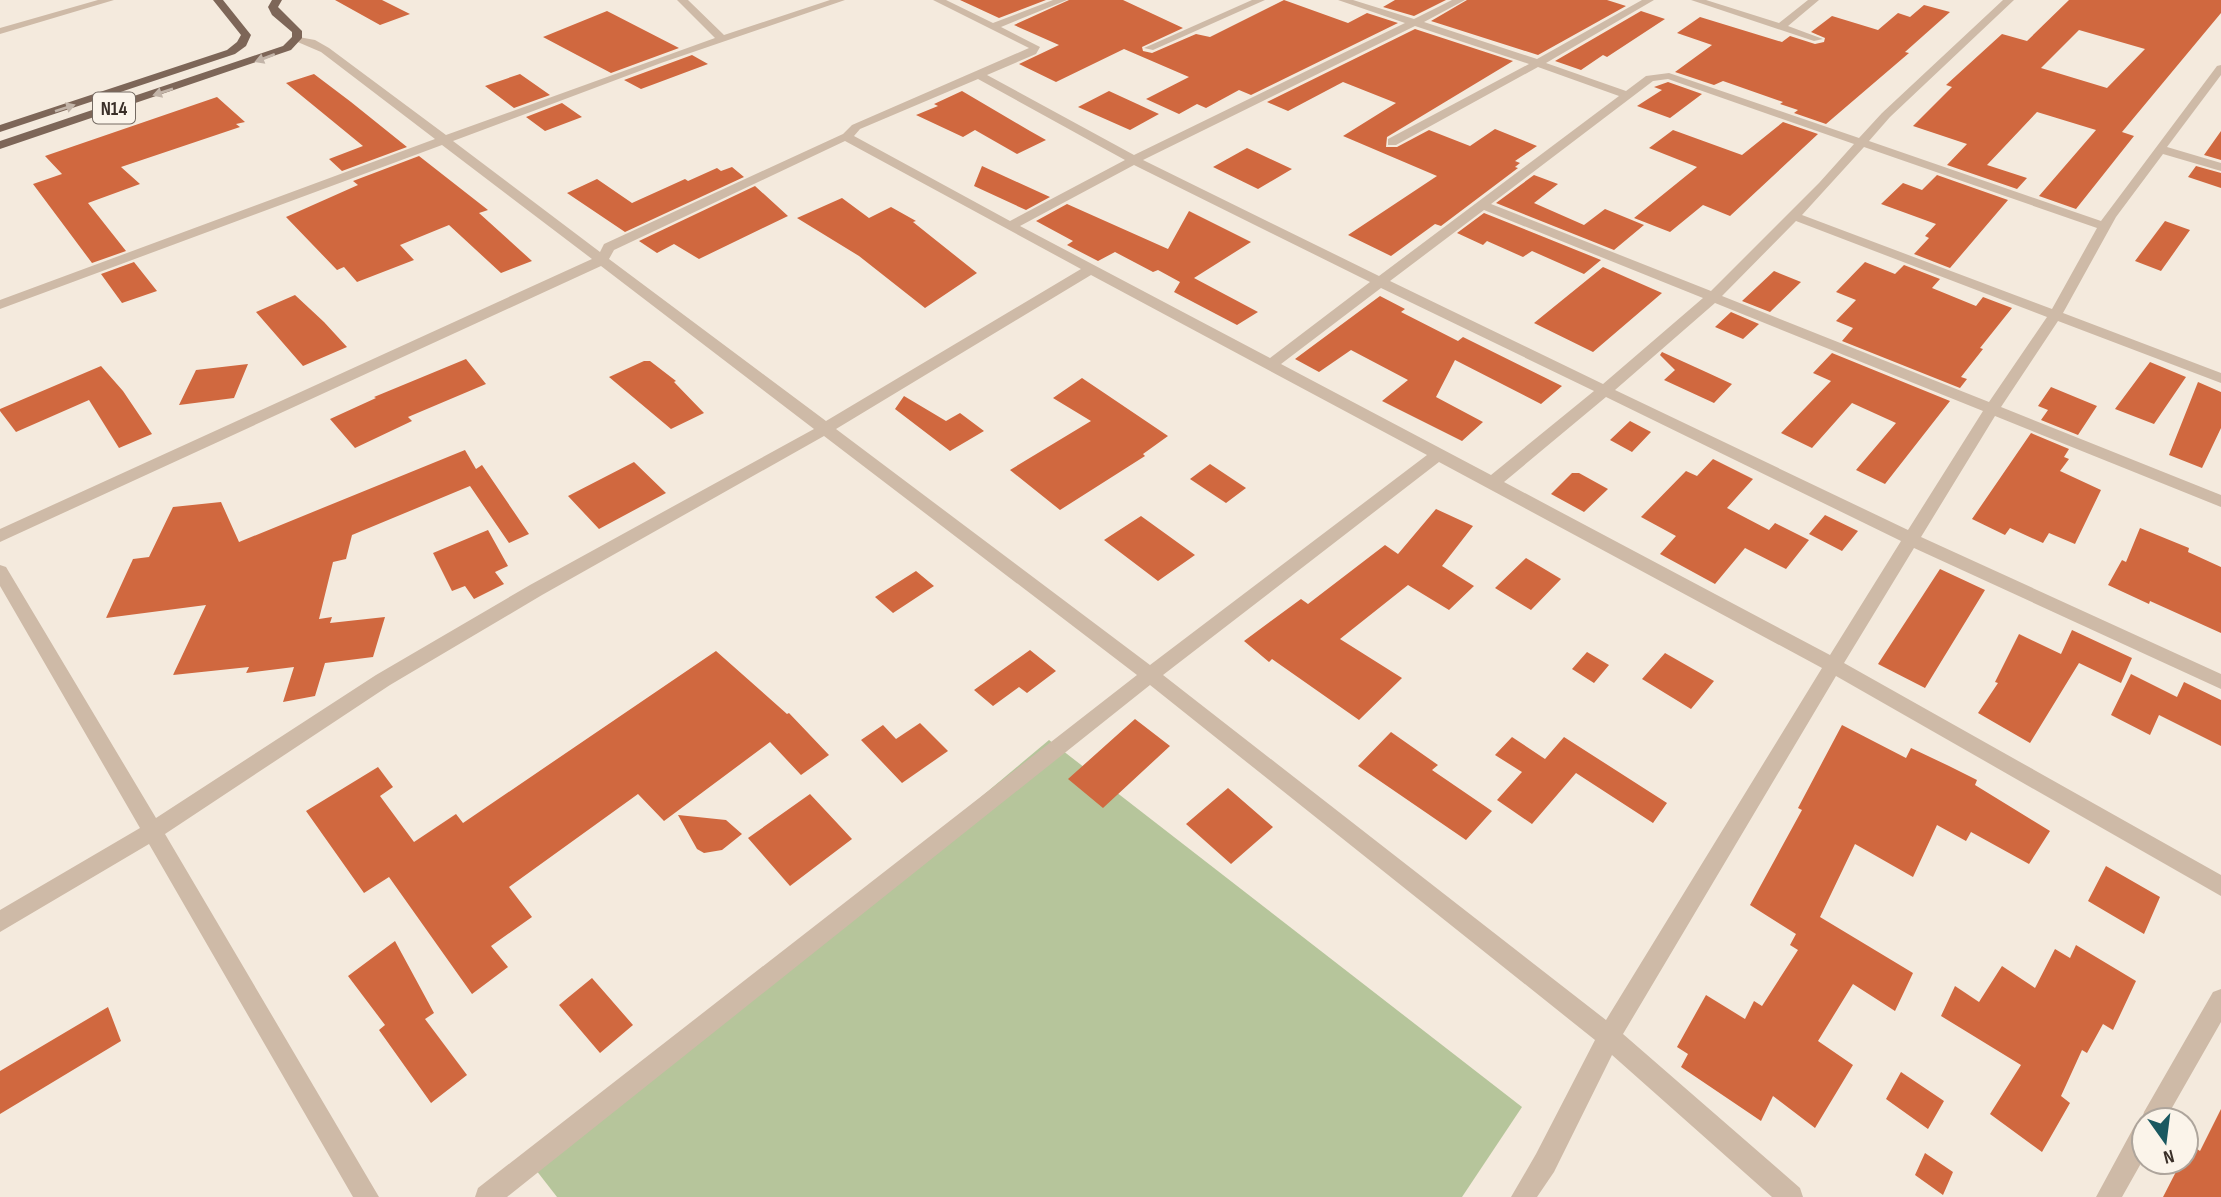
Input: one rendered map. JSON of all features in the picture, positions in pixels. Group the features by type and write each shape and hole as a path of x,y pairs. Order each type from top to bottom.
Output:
{"main road":[{"name":"N14","path":"0,130 230,52 242,44 246,35 218,0"},
{"path":"277,0 273,7 276,13 297,32 297,38"},
{"name":"N14","path":"0,145 272,55 287,48 297,38"}],"street":[{"path":"0,31 108,0"},
{"path":"682,0 722,39"},
{"path":"0,305 722,39 840,0"},
{"path":"0,536 602,260 609,247 846,135 856,127 1032,52 1035,47 938,0"},
{"path":"994,26 1062,0"},
{"path":"1149,48 1260,0"},
{"path":"1343,0 1628,95"},
{"path":"1010,226 1133,160 1460,0"},
{"path":"1392,142 1649,0"},
{"path":"1696,0 1818,38"},
{"path":"1781,27 1814,0"},
{"path":"1493,482 1665,341 1712,298 1794,216 1886,115 2009,0"},
{"path":"297,38 325,50 1150,675 1609,1037 1791,1197"},
{"path":"1523,1197 1545,1163 1609,1037 1833,665 1991,410 2056,314 2104,226 2219,74"},
{"path":"978,75 1133,160 1603,390 1911,539 2221,682"},
{"path":"1271,364 1650,78 1669,76 2104,226"},
{"path":"846,135 853,142 1091,270 1440,453 1833,665 2221,886"},
{"path":"2160,149 2221,167"},
{"path":"1483,205 2221,502"},
{"path":"1794,216 2221,378"},
{"path":"0,922 153,831 383,680 536,590 825,429 1091,270"},
{"path":"487,1197 1150,675 1440,453"},
{"path":"0,571 367,1197"},
{"path":"2160,1106 2221,1000"},
{"path":"2108,1197 2130,1158"}],"green space":[{"path":"1049,740 1522,1107 1462,1197 557,1197 536,1170"}],"building":[{"path":"335,0 382,0 410,14 380,25"},
{"path":"960,0 1046,0 999,18"},
{"path":"1069,0 1123,0 1183,28 1142,47 1143,51 1152,53 1196,34 1210,37 1284,0 1348,23 1367,13 1398,23 1251,95 1239,90 1206,108 1197,104 1179,114 1146,99 1189,77 1124,49 1056,82 1019,64 1059,45 1014,25"},
{"path":"1395,0 1446,0 1414,16 1383,7"},
{"path":"1467,0 1607,0 1626,6 1538,55 1431,21"},
{"path":"2069,0 2221,0 2221,13 2122,132 2134,136 2076,209 2039,196 2096,130 2037,112 1987,165 2027,178 2017,189 1947,165 1967,144 1913,126 1952,87 1946,85 2002,34 2027,41","holes":["2079,30 2145,49 2107,88 2041,68"]},
{"path":"1924,5 1950,12 1905,52 1909,53 1826,124 1794,113 1798,110 1780,104 1783,102 1723,81 1714,85 1675,72 1712,45 1677,33 1700,17 1782,42 1790,36 1815,44 1824,42 1825,38 1811,32 1832,16 1878,30 1898,13 1910,17"},
{"path":"607,11 679,48 611,73 543,37"},
{"path":"1641,11 1665,19 1607,57 1603,55 1581,70 1555,61"},
{"path":"1415,29 1513,61 1387,137 1386,147 1397,147 1429,130 1470,146 1495,129 1537,146 1515,161 1520,163 1515,167 1518,168 1441,226 1435,224 1391,256 1348,235 1437,176 1343,136 1396,103 1343,82 1288,111 1267,102"},
{"path":"692,55 708,64 641,89 624,80"},
{"path":"314,74 407,147 342,171 329,159 363,146 286,83"},
{"path":"520,74 550,95 514,108 485,86"},
{"path":"1668,82 1702,94 1670,118 1637,106 1662,90 1654,87"},
{"path":"962,91 1046,140 1017,154 975,130 963,137 916,115 938,106 934,104"},
{"path":"1109,91 1159,114 1130,130 1078,107"},
{"path":"217,97 245,122 236,124 240,127 121,167 140,184 88,203 126,251 92,263 33,184 62,174 45,156"},
{"path":"562,103 582,117 545,131 526,117"},
{"path":"1783,122 1818,134 1730,216 1703,205 1670,232 1634,218 1697,167 1649,148 1673,130 1742,155"},
{"path":"2221,131 2221,160 2204,155"},
{"path":"1247,148 1292,169 1258,189 1213,167"},
{"path":"419,156 488,210 479,213 532,261 501,273 449,225 400,245 414,260 357,282 344,267 337,270 286,217 358,185 353,181"},
{"path":"982,166 1050,197 1026,210 974,186"},
{"path":"2196,166 2221,173 2221,188 2188,177"},
{"path":"732,167 744,177 625,232 567,193 597,179 632,203 685,179 688,181 717,168 721,171"},
{"path":"1534,175 1558,184 1534,203 1584,225 1605,209 1644,225 1614,250 1496,203"},
{"path":"1937,175 2008,200 1950,268 1914,254 1929,238 1925,236 1936,224 1881,204 1903,183 1922,190"},
{"path":"755,186 788,216 699,259 674,244 657,253 639,241"},
{"path":"842,198 869,218 891,207 916,221 913,222 977,273 925,308 859,256 797,218"},
{"path":"1067,204 1168,249 1189,211 1251,242 1194,278 1258,312 1237,325 1174,292 1180,282 1158,270 1153,272 1115,252 1098,261 1067,245 1073,241 1036,221"},
{"path":"1484,213 1601,260 1584,274 1532,251 1523,257 1487,241 1483,245 1457,233"},
{"path":"2165,221 2190,230 2161,271 2135,261"},
{"path":"134,262 157,291 122,303 101,274"},
{"path":"1865,262 1895,274 1904,265 1940,279 1932,288 1976,306 1983,297 2012,308 1961,377 1967,379 1960,388 1842,341 1853,328 1836,321 1856,300 1836,292"},
{"path":"1603,267 1662,293 1593,352 1534,323"},
{"path":"1774,271 1801,282 1770,312 1742,301"},
{"path":"295,295 347,347 303,366 256,312"},
{"path":"1380,296 1405,309 1401,312 1458,341 1463,337 1562,386 1541,404 1455,360 1436,397 1483,422 1462,441 1382,401 1408,380 1351,350 1319,372 1295,359"},
{"path":"1731,312 1759,324 1743,339 1715,327"},
{"path":"1662,352 1732,384 1714,403 1664,380 1675,370 1660,355"},
{"path":"1832,353 1950,401 1885,484 1856,470 1896,423 1852,403 1812,448 1781,433 1831,381 1813,373"},
{"path":"466,359 486,384 408,417 412,421 355,448 330,419 376,398 374,397"},
{"path":"644,361 650,361 676,381 674,382 704,413 671,429 609,377"},
{"path":"2150,362 2186,377 2154,424 2115,409"},
{"path":"248,364 234,398 179,405 196,370"},
{"path":"101,366 123,391 152,434 119,448 89,400 16,432 0,411 0,409"},
{"path":"1082,378 1168,436 1143,454 1145,456 1060,510 1010,470 1091,421 1053,398"},
{"path":"2198,382 2221,392 2221,428 2202,468 2169,455"},
{"path":"2051,387 2097,406 2078,435 2041,420 2048,410 2038,406"},
{"path":"904,396 946,421 960,413 984,431 950,451 895,409"},
{"path":"1630,421 1651,432 1632,452 1610,440"},
{"path":"2031,433 2069,449 2064,457 2069,459 2060,471 2101,490 2075,544 2049,533 2043,543 2010,528 2005,535 1972,519"},
{"path":"465,450 476,469 482,465 529,534 509,543 470,486 352,535 346,559 333,562 319,619 332,617 330,623 385,617 373,657 325,663 315,696 283,702 294,667 246,673 249,667 173,675 206,605 106,618 133,559 149,557 173,507 221,502 239,542"},
{"path":"1713,459 1753,479 1727,508 1769,530 1775,523 1809,540 1786,569 1745,548 1715,584 1660,554 1676,536 1641,517 1686,471 1697,476"},
{"path":"634,462 666,493 599,529 568,496"},
{"path":"1210,464 1246,488 1226,503 1190,479"},
{"path":"1572,473 1579,473 1608,489 1584,512 1551,494"},
{"path":"1436,509 1473,526 1442,566 1474,586 1449,610 1408,585 1340,639 1402,678 1359,720 1272,659 1269,662 1244,641 1301,599 1308,604 1385,545 1398,554"},
{"path":"1825,515 1858,531 1842,551 1809,534"},
{"path":"1141,516 1195,555 1158,581 1104,540"},
{"path":"2140,528 2189,548 2188,552 2221,567 2221,633 2108,585 2122,560 2126,562"},
{"path":"488,530 508,566 495,572 504,584 474,599 465,586 452,591 433,553"},
{"path":"1526,558 1561,579 1531,610 1495,588"},
{"path":"1940,569 1985,590 1925,688 1878,664"},
{"path":"916,571 934,586 893,613 875,597"},
{"path":"2072,630 2132,658 2121,683 2079,663 2030,743 1978,713 1998,683 1995,682 2019,634 2061,654"},
{"path":"1030,650 1056,671 1027,693 1019,687 993,706 974,690"},
{"path":"716,651 789,713 829,755 801,775 770,742 664,821 638,794 509,887 532,917 491,946 508,967 472,994 389,877 364,893 306,811 378,767 393,787 380,796 414,842 456,814 463,823"},
{"path":"1587,652 1609,665 1594,683 1572,669"},
{"path":"1665,653 1714,681 1691,709 1642,679"},
{"path":"2131,674 2177,697 2184,682 2221,700 2221,746 2159,715 2150,735 2111,715"},
{"path":"1135,719 1170,746 1103,808 1068,779"},
{"path":"920,723 948,751 902,783 861,740 883,725 896,739"},
{"path":"1842,725 1906,758 1911,748 1977,780 1975,785 2050,831 2029,864 1971,832 1966,841 1937,825 1913,877 1855,844 1820,917 1913,973 1895,1011 1853,984 1818,1041 1853,1065 1815,1128 1773,1096 1761,1121 1681,1067 1688,1054 1677,1047 1706,995 1745,1019 1754,1001 1762,1006 1798,950 1790,945 1796,934 1750,905 1802,810 1798,808"},
{"path":"1391,732 1438,765 1432,770 1492,811 1466,840 1358,766"},
{"path":"1512,737 1545,759 1564,737 1667,803 1653,823 1576,773 1532,824 1497,800 1522,772 1495,755"},
{"path":"1228,788 1273,827 1231,864 1186,824"},
{"path":"810,794 852,839 790,886 748,838"},
{"path":"678,815 726,820 742,834 722,850 704,853 697,849"},
{"path":"2106,866 2160,897 2144,934 2088,901"},
{"path":"395,941 434,1013 425,1019 467,1075 431,1103 379,1030 385,1025 348,976"},
{"path":"2076,945 2136,981 2113,1030 2103,1024 2087,1053 2082,1050 2061,1096 2070,1103 2042,1152 1990,1114 2021,1065 1941,1016 1955,986 1979,1002 2002,966 2035,988 2055,949 2070,958"},
{"path":"592,978 633,1025 600,1053 559,1005"},
{"path":"108,1007 121,1041 0,1114 0,1071"},
{"path":"1901,1072 1944,1101 1928,1129 1886,1099"},
{"path":"2221,1109 2221,1197 2163,1197 2174,1176 2200,1176 2200,1151"},
{"path":"1925,1153 1953,1172 1943,1195 1915,1175"}]}
